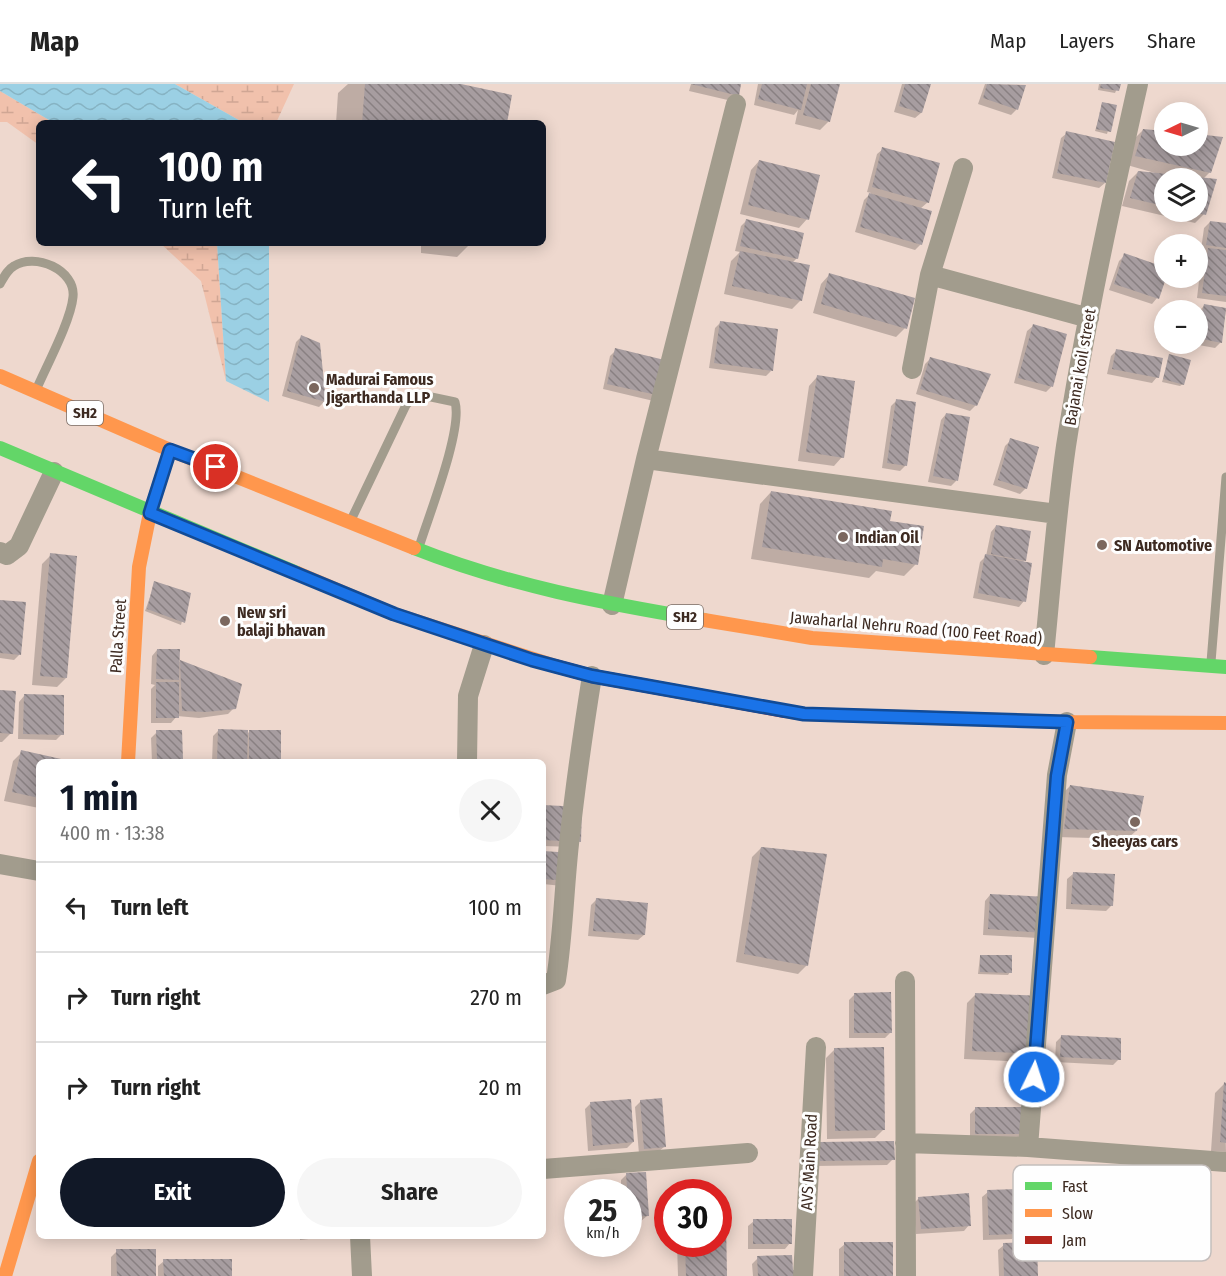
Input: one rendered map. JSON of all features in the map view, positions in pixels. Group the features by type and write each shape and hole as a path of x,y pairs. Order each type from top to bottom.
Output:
{"main road":[{"name":"Jawaharlal Nehru Road (100 Feet Road)","path":"0,376 170,450 349,523 521,585 612,605 812,639 1226,667"},
{"path":"0,448 394,614 484,645 592,676 804,714 1067,722 1226,723"},
{"name":"Palla Street","path":"128,759 139,567 150,513 170,450"},
{"path":"4,1276 36,1170"},
{"path":"0,1230 17,1229"}],"street":[{"name":"Bajanai koil street","path":"1044,655 1057,514 1098,260 1138,84"},
{"path":"612,605 646,459 736,105"},
{"path":"912,369 930,275 963,168"},
{"path":"930,275 1089,318"},
{"path":"646,459 1057,514"},
{"path":"0,552 7,555 19,546 54,472"},
{"path":"467,759 468,696 484,645"},
{"path":"546,984 556,980 558,969 581,742 592,676"},
{"path":"1028,1147 1057,776 1067,722"},
{"path":"0,864 36,870"},
{"path":"905,981 906,1276"},
{"name":"AVS Main Road","path":"803,1276 816,1047"},
{"path":"905,1143 1028,1147 1226,1161"},
{"path":"546,1169 748,1153"},
{"path":"360,1239 362,1276"}],"lane":[{"path":"0,284 6,272 16,264 29,261 47,264 64,273 71,284 73,296 69,311 36,392"},
{"path":"349,523 406,405 417,394 455,402 458,410 450,444 418,549"},
{"path":"1211,667 1226,477"}],"green space":[{"path":"175,84 294,84 277,120 239,120"},
{"path":"0,91 49,120 36,120 36,143 7,122 0,122"},
{"path":"163,246 217,246 226,381 201,281"}],"water":[{"path":"0,84 175,84 239,120 49,120 0,91"},
{"path":"217,246 269,246 269,402 226,381"}],"building":[{"path":"365,84 461,84 512,95 508,120 362,120"},
{"path":"691,84 741,84 739,96"},
{"path":"762,84 807,84 801,110 758,99"},
{"path":"811,84 840,84 830,122 803,115"},
{"path":"905,84 931,84 922,113 899,106"},
{"path":"987,84 1026,85 1018,110 983,98"},
{"path":"1101,84 1121,84 1119,91 1100,88"},
{"path":"1102,102 1117,105 1111,132 1096,129"},
{"path":"1143,129 1154,130 1154,156 1208,156 1208,135 1223,137 1211,173 1208,172 1208,168 1189,168 1135,156"},
{"path":"1066,131 1115,142 1106,183 1057,173"},
{"path":"882,147 940,163 929,203 872,187"},
{"path":"759,160 820,175 809,220 748,205"},
{"path":"1138,171 1154,173 1154,204 1130,198"},
{"path":"1208,178 1217,179 1208,208"},
{"path":"869,193 932,211 922,245 860,227"},
{"path":"746,219 804,233 798,259 740,246"},
{"path":"1210,221 1226,223 1226,248 1208,245"},
{"path":"1208,248 1226,250 1226,296 1202,293 1203,288 1208,288"},
{"path":"740,251 810,265 802,301 732,286"},
{"path":"1124,253 1154,264 1154,288 1163,288 1159,299 1114,284"},
{"path":"829,273 915,298 907,329 821,304"},
{"path":"1208,305 1226,308 1222,343 1208,340"},
{"path":"720,321 778,329 773,371 714,363"},
{"path":"1033,324 1067,334 1053,387 1018,378"},
{"path":"301,335 320,343 326,402 287,391"},
{"path":"615,348 677,363 670,398 607,384"},
{"path":"1116,349 1163,358 1159,378 1112,369"},
{"path":"1169,354 1191,360 1184,385 1163,379"},
{"path":"930,357 991,374 977,406 920,389"},
{"path":"817,375 855,381 844,458 806,452"},
{"path":"896,399 916,402 907,466 887,463"},
{"path":"946,413 970,417 958,481 933,476"},
{"path":"1010,438 1039,447 1027,489 998,480"},
{"name":"Indian Oil","path":"771,491 892,511 890,521 924,526 918,565 883,559 882,567 762,547"},
{"path":"996,525 1031,531 1026,561 991,554"},
{"path":"50,553 77,556 67,678 40,676"},
{"path":"985,554 1032,563 1026,602 978,593"},
{"path":"154,581 191,593 185,623 147,609"},
{"path":"0,600 26,602 21,655 0,653"},
{"path":"157,649 180,649 179,680 156,679"},
{"path":"180,660 242,684 236,709 206,712 182,711"},
{"path":"156,682 179,682 179,718 156,718"},
{"path":"0,690 16,691 13,734 0,733"},
{"path":"24,694 64,695 64,735 23,734"},
{"path":"218,729 248,730 247,759 217,759"},
{"path":"156,730 182,730 183,759 157,759"},
{"path":"249,730 281,730 281,759 249,759"},
{"path":"21,750 61,759 36,759 36,797 12,792"},
{"path":"1070,785 1144,796 1137,831 1064,829"},
{"path":"546,805 582,807 581,842 546,840"},
{"path":"761,847 827,854 808,966 744,954"},
{"path":"546,851 573,853 569,881 546,879"},
{"path":"1073,872 1115,874 1113,906 1071,904"},
{"path":"990,894 1047,897 1045,933 988,929"},
{"path":"596,898 648,903 645,935 593,931"},
{"path":"980,955 1012,955 1012,973 980,972"},
{"path":"891,992 892,1033 854,1033 854,993"},
{"path":"975,993 1041,996 1038,1054 972,1051"},
{"path":"1061,1035 1121,1038 1121,1060 1060,1057"},
{"path":"884,1047 885,1130 835,1131 834,1048"},
{"path":"1224,1082 1226,1083 1226,1143 1220,1142"},
{"path":"662,1098 666,1147 644,1149 640,1100"},
{"path":"631,1099 634,1142 593,1146 590,1102"},
{"path":"975,1107 1027,1107 1027,1134 975,1134"},
{"path":"894,1141 895,1160 820,1161 820,1142"},
{"path":"646,1172 649,1216 642,1216 642,1179 626,1179 626,1173"},
{"path":"1013,1189 1013,1234 989,1235 987,1190"},
{"path":"969,1193 971,1226 921,1229 918,1197"},
{"path":"753,1219 792,1219 792,1244 753,1244"},
{"path":"844,1242 893,1242 893,1276 844,1276"},
{"path":"1003,1243 1013,1243 1013,1261 1038,1261 1038,1276 1004,1276"},
{"path":"116,1249 156,1249 156,1276 117,1276"},
{"path":"792,1255 793,1270 798,1270 798,1276 758,1276 757,1256"},
{"path":"685,1257 727,1257 727,1276 686,1276"},
{"path":"163,1259 232,1259 232,1276 164,1276"}],"traffic: fast":[{"path":"0,448 297,573"},
{"path":"414,548 486,573 557,592 704,620"},
{"path":"1090,657 1226,667"}],"traffic: slow":[{"path":"0,376 170,450 414,548"},
{"path":"128,759 139,567 150,513 170,450"},
{"path":"297,573 394,614 555,666"},
{"path":"704,620 812,638 1090,657"},
{"path":"785,711 804,714 1067,722 1226,723"},
{"path":"5,1276 36,1171"}],"traffic: jam":[{"path":"555,666 592,676 785,711"}],"place":[{"name":"Madurai Famous Jigarthanda LLP","path":"314,388"},
{"name":"Indian Oil","path":"843,537"},
{"name":"SN Automotive","path":"1102,545"},
{"name":"New sri balaji bhavan","path":"225,621"},
{"name":"Sheeyas cars","path":"1135,822"}],"route":[{"path":"216,467 170,450 150,513 394,614 532,660 592,676 804,714 1067,722 1057,776 1034,1077"}]}
